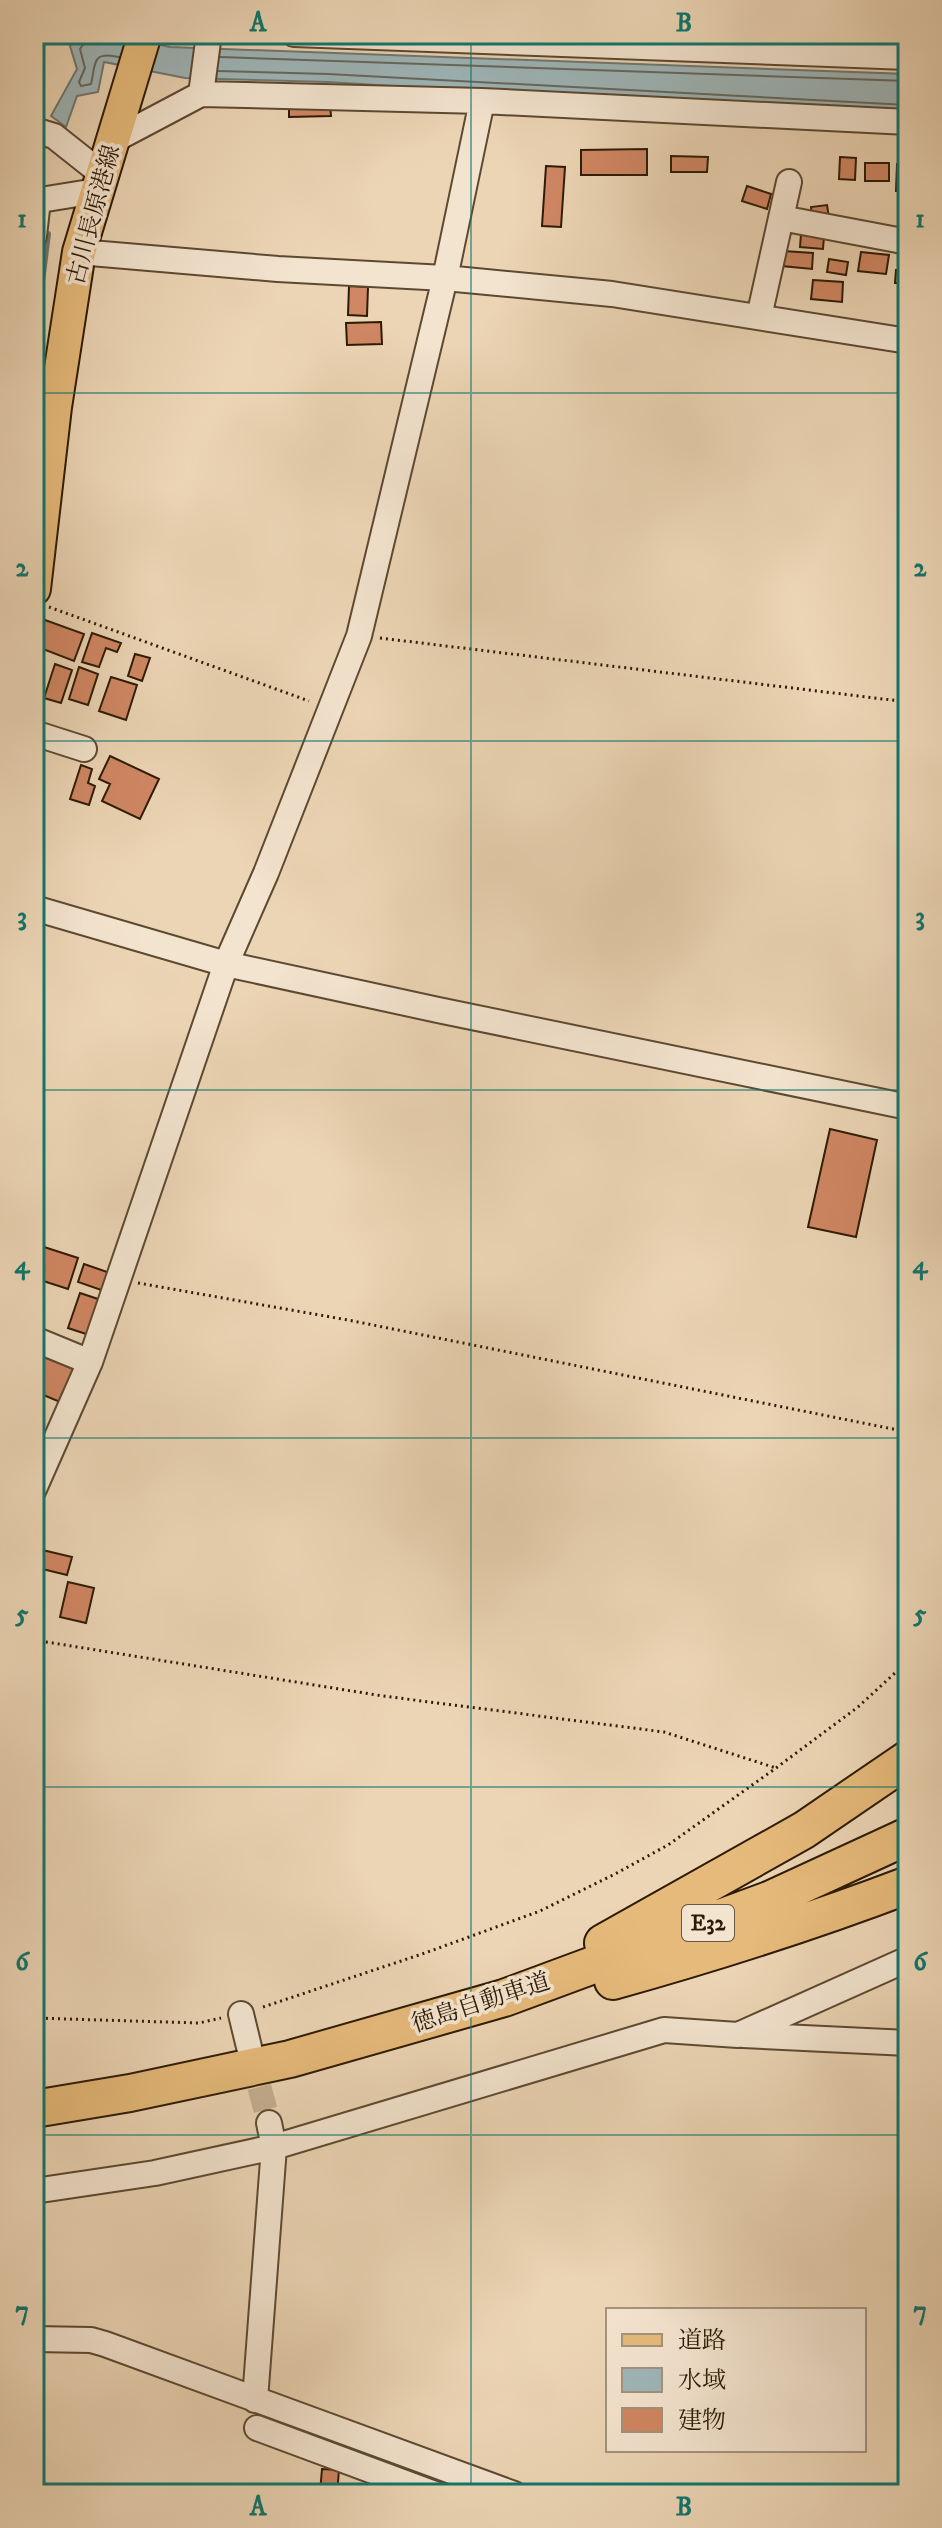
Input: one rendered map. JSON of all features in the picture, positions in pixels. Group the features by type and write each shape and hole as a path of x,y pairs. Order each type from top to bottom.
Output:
{"highway":[{"path":"504,1998 804,1830 908,1759"},
{"name":"徳島自動車道","path":"34,2109 130,2093 290,2059 504,1998 769,1900 908,1836"},
{"path":"413,2026 609,1982 726,1949 839,1912 908,1885"}],"main road":[{"name":"古川長原港線","path":"41,598 55,407 79,252 145,34"}],"street":[{"path":"294,34 688,41 908,57"},
{"path":"202,91 208,38"},
{"path":"114,140 202,91 908,122"},
{"path":"34,1489 90,1362 226,964 266,873 359,636 445,278 482,101"},
{"path":"34,130 54,136 99,183 36,200 34,236"},
{"path":"759,317 789,182"},
{"path":"781,218 908,242"},
{"path":"79,252 278,269 445,278 612,294 908,341"},
{"path":"34,733 84,749"},
{"path":"34,908 226,964 908,1107"},
{"path":"34,1339 90,1362"},
{"path":"738,2035 908,1959"},
{"path":"241,2014 249,2047"},
{"path":"34,2191 155,2173 272,2135 664,2030 908,2043"},
{"path":"255,2400 272,2135"},
{"path":"34,2339 91,2340 514,2494"},
{"path":"257,2428 435,2494"},
{"path":"369,2470 376,2444"}],"path":[{"path":"41,598 331,709"},
{"path":"359,636 908,702"},
{"path":"118,1280 348,1320 908,1432"},
{"path":"34,1640 383,1696 664,1732 776,1768"},
{"path":"34,2018 199,2023 241,2014 411,1958 540,1911 668,1845 858,1707 908,1661"}],"water":[{"path":"82,34 111,34 170,47 908,74 908,113 328,82 185,78 104,62 98,92 77,96 66,127 51,116 77,69 70,46"}],"building":[{"path":"330,104 331,116 289,117 289,105"},
{"path":"647,149 647,175 581,175 581,150"},
{"path":"671,156 708,157 707,172 671,172"},
{"path":"840,157 856,158 855,180 839,179"},
{"path":"865,163 889,163 889,181 865,181"},
{"path":"897,164 908,165 908,191 896,191"},
{"path":"546,166 565,167 561,227 542,226"},
{"path":"747,186 771,194 767,209 742,201"},
{"path":"827,205 829,218 812,220 811,207"},
{"path":"801,234 824,236 823,249 800,247"},
{"path":"783,251 813,253 812,269 782,266"},
{"path":"861,252 889,255 886,274 858,271"},
{"path":"829,259 848,262 846,275 827,272"},
{"path":"896,270 908,270 908,283 895,283"},
{"path":"813,280 843,282 842,302 811,299"},
{"path":"349,286 368,287 367,316 348,315"},
{"path":"908,288 908,302 904,303 902,289"},
{"path":"381,322 382,344 347,345 346,323"},
{"path":"45,620 84,634 74,661 35,646"},
{"path":"92,633 121,643 117,652 106,648 99,667 82,662"},
{"path":"135,654 150,658 142,681 128,676"},
{"path":"55,664 72,670 61,703 44,698"},
{"path":"79,667 98,674 88,705 69,699"},
{"path":"111,677 137,685 126,720 99,711"},
{"path":"110,756 159,779 140,819 102,801 110,784 99,779"},
{"path":"81,765 92,769 88,783 95,786 89,805 70,799"},
{"path":"830,1129 877,1140 856,1237 808,1227"},
{"path":"44,1247 78,1258 68,1289 34,1278"},
{"path":"84,1264 110,1273 104,1291 78,1282"},
{"path":"80,1293 101,1300 89,1335 68,1328"},
{"path":"34,1353 74,1369 60,1402 34,1391"},
{"path":"34,1548 72,1557 67,1575 34,1567"},
{"path":"68,1582 94,1588 86,1623 60,1617"},
{"path":"322,2469 339,2470 337,2494 320,2492"},
{"path":"350,2485 359,2486 358,2494 349,2494"}],"waterway":[{"path":"34,346 48,234"}],"tunnel":[{"path":"250,2052 269,2123"}]}
